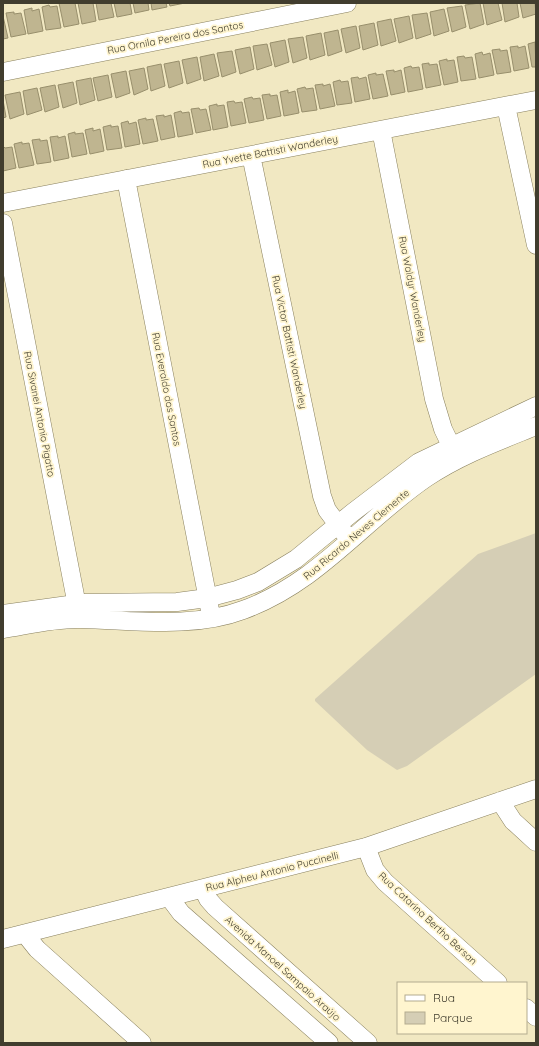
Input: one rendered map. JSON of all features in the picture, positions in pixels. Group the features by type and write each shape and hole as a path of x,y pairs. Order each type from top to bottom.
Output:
{"street":[{"name":"Rua Ornila Pereira dos Santos","path":"3,72 347,3"},
{"name":"Rua Yvette Battisti Wanderley","path":"3,203 536,100"},
{"path":"506,106 536,245"},
{"name":"Rua Waldyr Wanderley","path":"381,130 434,399 443,429 454,453"},
{"name":"Rua Victor Battisti Wanderley","path":"251,155 322,496 327,510 351,541"},
{"name":"Rua Everaldo dos Santos","path":"126,179 212,618"},
{"name":"Rua Sivanei Antonio Pigatto","path":"3,223 79,612"},
{"name":"Rua Ricardo Neves Clemente","path":"3,629 79,612 126,622 212,618 242,611 269,599 310,575 454,453 536,406"},
{"name":"Rua Ricardo Neves Clemente","path":"3,614 79,612 177,602 207,598 237,590 277,571 296,559 338,524 419,462 454,453 536,426"},
{"name":"Rua Alpheu Antonio Puccinelli","path":"3,939 366,847 536,789"},
{"path":"500,801 513,821 536,842"},
{"name":"Rua Catarina Bertho Bersan","path":"366,847 375,870 385,882 497,982"},
{"name":"Avenida Manoel Sampaio Araújo","path":"203,889 215,907 368,1043"},
{"path":"169,897 181,913 329,1043"},
{"path":"25,934 37,949 142,1043"},
{"path":"527,1009 536,1016"}],"green space":[{"path":"536,533 536,674 407,766 397,770 367,750 315,701 315,699 478,554"}],"building":[{"path":"59,3 75,3 79,24 64,27"},
{"path":"78,3 93,3 96,21 82,24"},
{"path":"96,3 111,3 114,17 99,20"},
{"path":"114,3 130,3 132,14 117,17"},
{"path":"133,3 148,3 149,10 135,13"},
{"path":"151,3 166,3 167,7 152,10"},
{"path":"169,3 185,3 170,6"},
{"path":"480,3 484,24 470,29 465,5"},
{"path":"483,3 498,3 502,20 487,25"},
{"path":"502,3 517,3 519,17 505,22"},
{"path":"520,3 535,3 536,14 523,18"},
{"path":"49,5 50,7 57,6 61,28 46,30 42,7"},
{"path":"462,6 466,27 452,32 447,8"},
{"path":"32,8 32,11 39,9 43,31 28,34 24,10"},
{"path":"444,9 449,31 434,36 430,12"},
{"path":"14,12 14,14 21,13 26,34 11,37 6,13"},
{"path":"427,13 431,34 416,39 412,15"},
{"path":"3,16 8,38 3,39"},
{"path":"409,16 413,38 399,43 394,19"},
{"path":"391,19 396,41 381,46 377,22"},
{"path":"374,23 378,45 363,50 359,26"},
{"path":"356,26 360,48 346,53 341,29"},
{"path":"338,30 342,51 328,56 324,33"},
{"path":"321,33 325,55 310,60 306,36"},
{"path":"303,37 307,58 293,63 288,39"},
{"path":"285,40 289,62 275,67 270,43"},
{"path":"535,42 536,67 532,67 528,44"},
{"path":"267,44 272,65 257,70 253,46"},
{"path":"518,46 518,48 525,46 529,68 514,71 510,47"},
{"path":"250,47 254,69 240,74 235,50"},
{"path":"500,49 500,51 507,50 511,72 497,74 492,50"},
{"path":"232,51 236,72 222,77 217,53"},
{"path":"482,52 483,55 490,53 494,75 479,78 475,54"},
{"path":"214,54 219,76 204,81 200,57"},
{"path":"464,56 465,58 472,57 476,79 461,81 457,57"},
{"path":"197,57 201,79 187,84 182,60"},
{"path":"447,59 447,61 454,60 458,82 444,85 439,61"},
{"path":"179,61 183,83 169,88 164,64"},
{"path":"429,63 429,65 437,64 441,85 426,88 422,64"},
{"path":"161,64 165,86 151,91 147,67"},
{"path":"411,66 412,68 419,67 423,89 408,92 404,68"},
{"path":"144,68 148,89 134,95 129,71"},
{"path":"394,70 394,72 401,70 405,92 391,95 386,71"},
{"path":"126,71 130,93 116,98 111,74"},
{"path":"376,73 376,75 383,74 388,96 373,99 368,75"},
{"path":"108,75 112,97 98,101 93,78"},
{"path":"358,77 359,79 366,77 370,99 355,102 351,78"},
{"path":"91,78 95,100 80,105 76,81"},
{"path":"340,80 341,82 348,81 352,103 337,105 333,82"},
{"path":"73,82 77,103 63,108 58,85"},
{"path":"323,84 323,86 330,84 335,106 320,109 315,85"},
{"path":"55,85 59,107 45,112 40,88"},
{"path":"305,87 306,89 313,88 317,110 302,112 297,89"},
{"path":"37,88 42,110 27,115 23,91"},
{"path":"288,90 288,93 295,91 299,113 284,116 280,92"},
{"path":"20,92 24,114 10,119 5,95"},
{"path":"270,94 270,96 277,95 281,116 267,119 262,95"},
{"path":"252,97 253,99 260,98 264,120 249,123 244,99"},
{"path":"3,100 6,117 3,118"},
{"path":"234,101 235,103 242,102 246,123 231,126 227,102"},
{"path":"217,104 217,106 224,105 228,127 213,130 209,106"},
{"path":"199,108 200,110 206,109 211,130 196,133 191,109"},
{"path":"181,111 182,113 189,112 193,134 178,137 174,113"},
{"path":"164,115 164,117 171,115 175,137 161,140 156,116"},
{"path":"146,118 146,120 153,119 158,141 143,144 138,120"},
{"path":"128,121 129,124 136,122 140,144 125,147 121,123"},
{"path":"111,125 111,127 118,126 122,148 107,150 103,127"},
{"path":"93,128 93,131 100,129 104,151 90,154 85,130"},
{"path":"75,132 75,134 83,133 87,154 72,157 68,134"},
{"path":"58,136 58,138 65,136 69,158 54,161 50,137"},
{"path":"40,139 40,141 47,140 51,162 37,164 32,140"},
{"path":"22,142 22,144 29,143 34,165 19,168 14,144"},
{"path":"3,146 5,148 12,147 16,168 3,171"}]}
